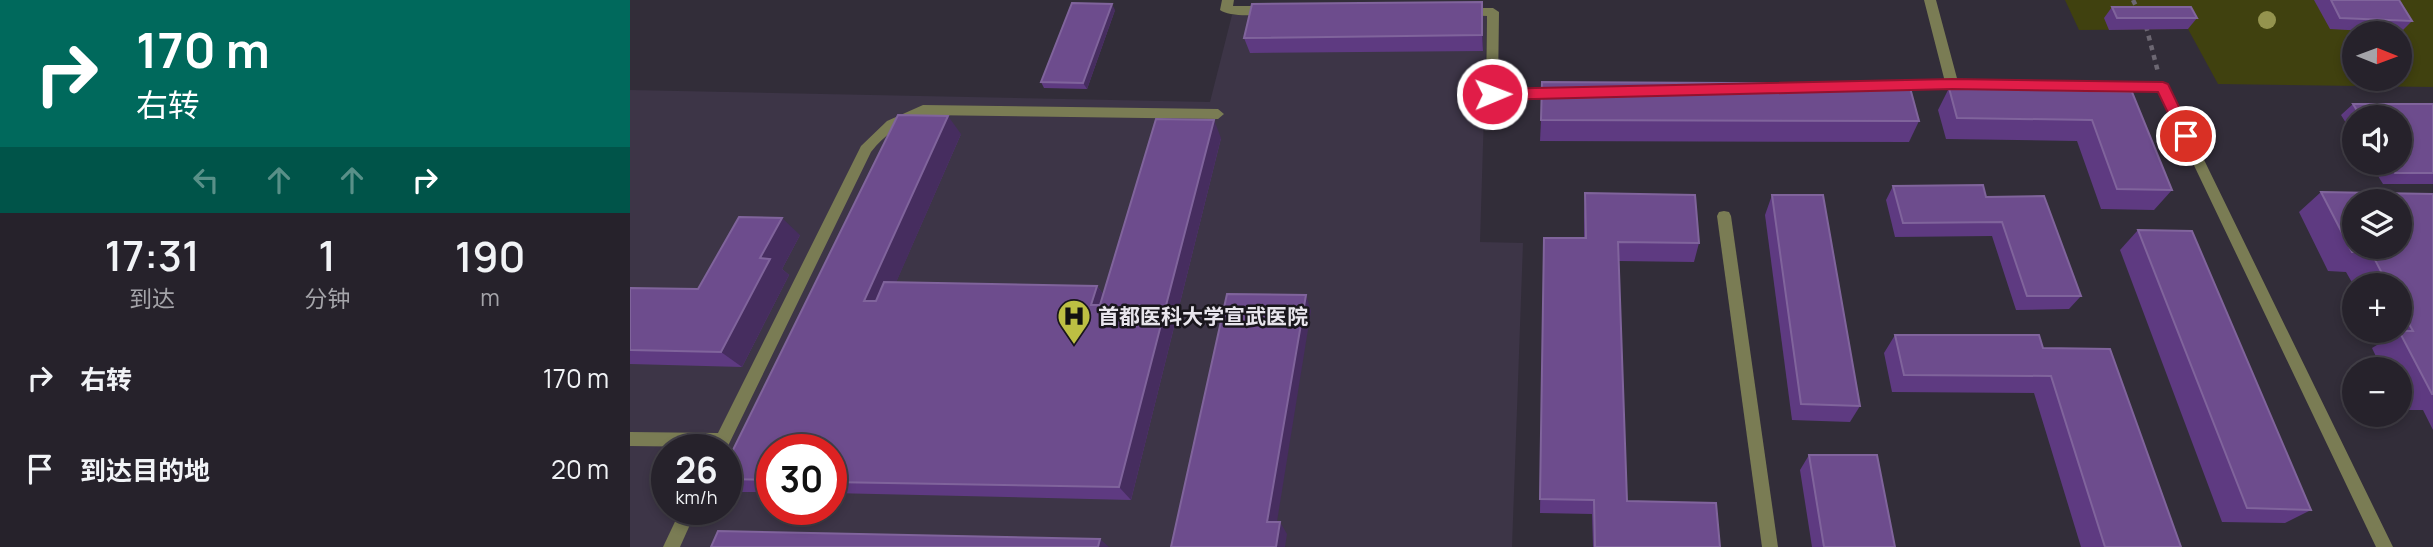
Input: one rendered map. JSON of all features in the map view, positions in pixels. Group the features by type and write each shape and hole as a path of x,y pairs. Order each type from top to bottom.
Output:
{"street":[{"path":"1228,0 1226,9 1279,10"},
{"path":"1930,0 1952,84"},
{"path":"1453,12 1493,12 1492,94 1575,93"},
{"path":"1882,86 1952,84 2163,87 2385,547"},
{"path":"726,434 866,149 873,139 895,121 923,110 1217,114"},
{"path":"1724,216 1770,547"},
{"path":"630,439 651,440"},
{"path":"671,547 681,525"}],"path":[{"path":"2133,0 2147,30 2163,87"}],"shaded area":[{"path":"2065,0 2433,0 2433,87 2412,87 2412,21 2342,21 2342,86 2218,84 2188,29 2079,30"},
{"name":"首都医科大学宣武医院","path":"1232,15 1487,16 1480,242 1523,243 1512,547 630,547 630,90 1210,102"}],"building":[{"path":"2331,0 2399,0 2412,21 2340,18"},
{"path":"1482,2 1482,35 1244,38 1252,4"},
{"path":"1072,3 1112,4 1083,83 1041,82"},
{"path":"2112,7 2191,7 2197,18 2117,18"},
{"path":"1542,82 1909,84 1919,121 1541,120"},
{"path":"1949,88 2132,92 2172,190 2117,189 2092,120 1957,118"},
{"path":"2433,104 2433,173 2412,173 2412,105 2354,105"},
{"path":"898,115 948,116 864,301 876,301 884,282 1097,286 1091,305 1100,305 1156,119 1214,120 1119,487 847,482 847,434 756,434 756,480 742,479 741,434"},
{"path":"1983,185 1986,197 2044,196 2081,296 2027,296 2002,222 1903,223 1893,186"},
{"path":"2321,192 2342,192 2342,233"},
{"path":"1585,193 1695,195 1699,243 1618,242 1627,501 1716,503 1720,547 1595,547 1594,500 1540,499 1544,238 1586,238"},
{"path":"2412,194 2433,194 2433,394 2405,343 2412,343 2412,273 2382,273 2375,259 2412,259"},
{"path":"1772,195 1823,195 1860,406 1801,404"},
{"path":"739,217 782,218 760,258 770,259 721,352 630,350 630,288 698,289"},
{"path":"2138,230 2192,231 2311,510 2247,508"},
{"path":"1227,294 1306,295 1267,522 1280,522 1276,547 1171,547"},
{"path":"1895,335 2039,335 2043,348 2110,349 2181,547 2105,547 2051,376 1904,375"},
{"path":"1809,455 1877,455 1895,547 1824,547"},
{"path":"718,531 1100,539 1098,547 711,547"}],"place":[{"name":"首都医科大学宣武医院","path":"1074,346"}],"route":[{"path":"1492,94 1952,84 2163,87 2186,136"}]}
